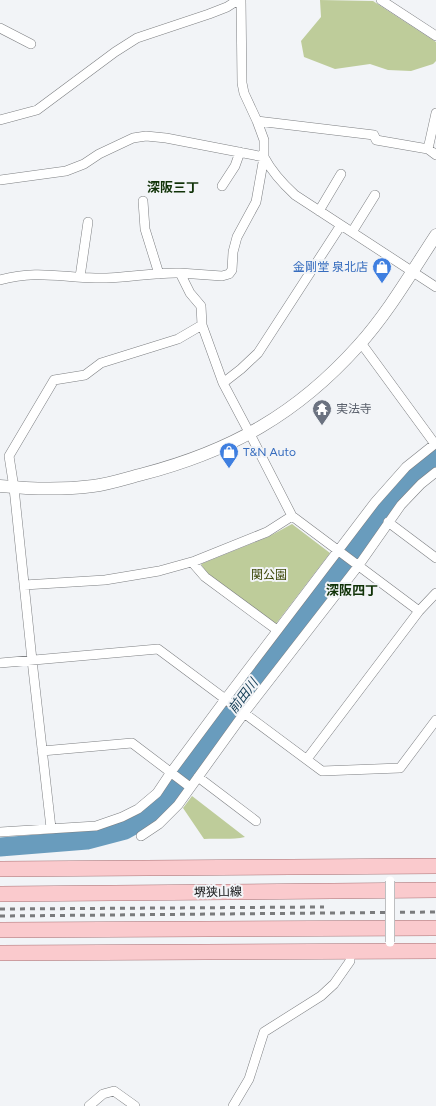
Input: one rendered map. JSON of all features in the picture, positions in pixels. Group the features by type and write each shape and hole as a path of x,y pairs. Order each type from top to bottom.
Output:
{"main road":[{"path":"0,869 390,874 436,866"},
{"name":"堺狭山線","path":"0,894 436,890"},
{"path":"0,930 436,928"},
{"path":"0,953 350,951 390,946 436,951"}],"street":[{"path":"0,120 38,110 115,52 137,38 209,14 227,7 238,0"},
{"path":"0,280 15,276 34,274 113,278 180,273 222,276 229,274 232,270 236,237 256,202 264,157 264,140 244,92 242,82 241,0"},
{"path":"381,0 436,36"},
{"path":"0,28 31,44"},
{"path":"428,149 436,113"},
{"path":"257,122 374,135 376,140 428,149 436,155"},
{"path":"0,180 66,171 84,164 99,154 133,138 146,136 166,138 264,157"},
{"path":"222,186 235,166 240,152"},
{"path":"264,157 269,168 295,196 436,287"},
{"path":"319,211 341,174"},
{"path":"352,232 375,195"},
{"path":"143,201 145,229 159,274"},
{"path":"80,277 88,222"},
{"path":"223,383 258,353 341,225"},
{"path":"0,486 36,489 95,486 172,467 210,453 250,434 276,419 329,377 361,343 387,309 436,235"},
{"path":"180,273 190,293 201,306 202,325 223,383 292,516 419,611"},
{"path":"51,828 10,456 54,380 86,374 100,363 178,339 202,325"},
{"path":"0,832 96,826 122,817 138,809 157,793 226,698 375,502 406,467 435,443 361,343"},
{"path":"141,836 159,824 178,805 245,712 359,565 388,522 411,495 436,472"},
{"path":"24,585 105,580 159,571 192,562 268,532 292,516"},
{"path":"388,522 436,558"},
{"path":"192,562 205,577 277,630"},
{"path":"307,759 419,611 436,593"},
{"path":"0,663 158,649 245,712 322,771 400,768 436,720"},
{"path":"42,751 132,744 190,787"},
{"path":"198,777 256,821"},
{"path":"390,874 390,946"},
{"path":"233,1106 249,1079 264,1032 321,996 334,984 348,964 350,951"},
{"path":"90,1106 103,1094 114,1091 135,1106"}],"green space":[{"path":"320,0 373,1 436,42 436,61 433,64 411,71 388,70 370,64 335,69 304,57 301,41 321,17"},
{"name":"関公園","path":"292,524 330,553 275,625 208,575 201,564 268,537"},
{"path":"192,796 245,837 230,839 204,839 183,808"}],"waterway":[{"name":"前田川","path":"0,847 87,840 125,830 150,816 167,798 390,501 436,457"}],"railway":[{"path":"0,909 324,907"},
{"path":"0,916 436,912"}],"place":[{"name":"金剛堂 泉北店","path":"382,284"},
{"name":"実法寺","path":"322,426"},
{"name":"T&N Auto","path":"229,469"}],"district":[{"name":"深阪三丁","path":"173,187"},
{"name":"深阪四丁","path":"352,590"}]}
